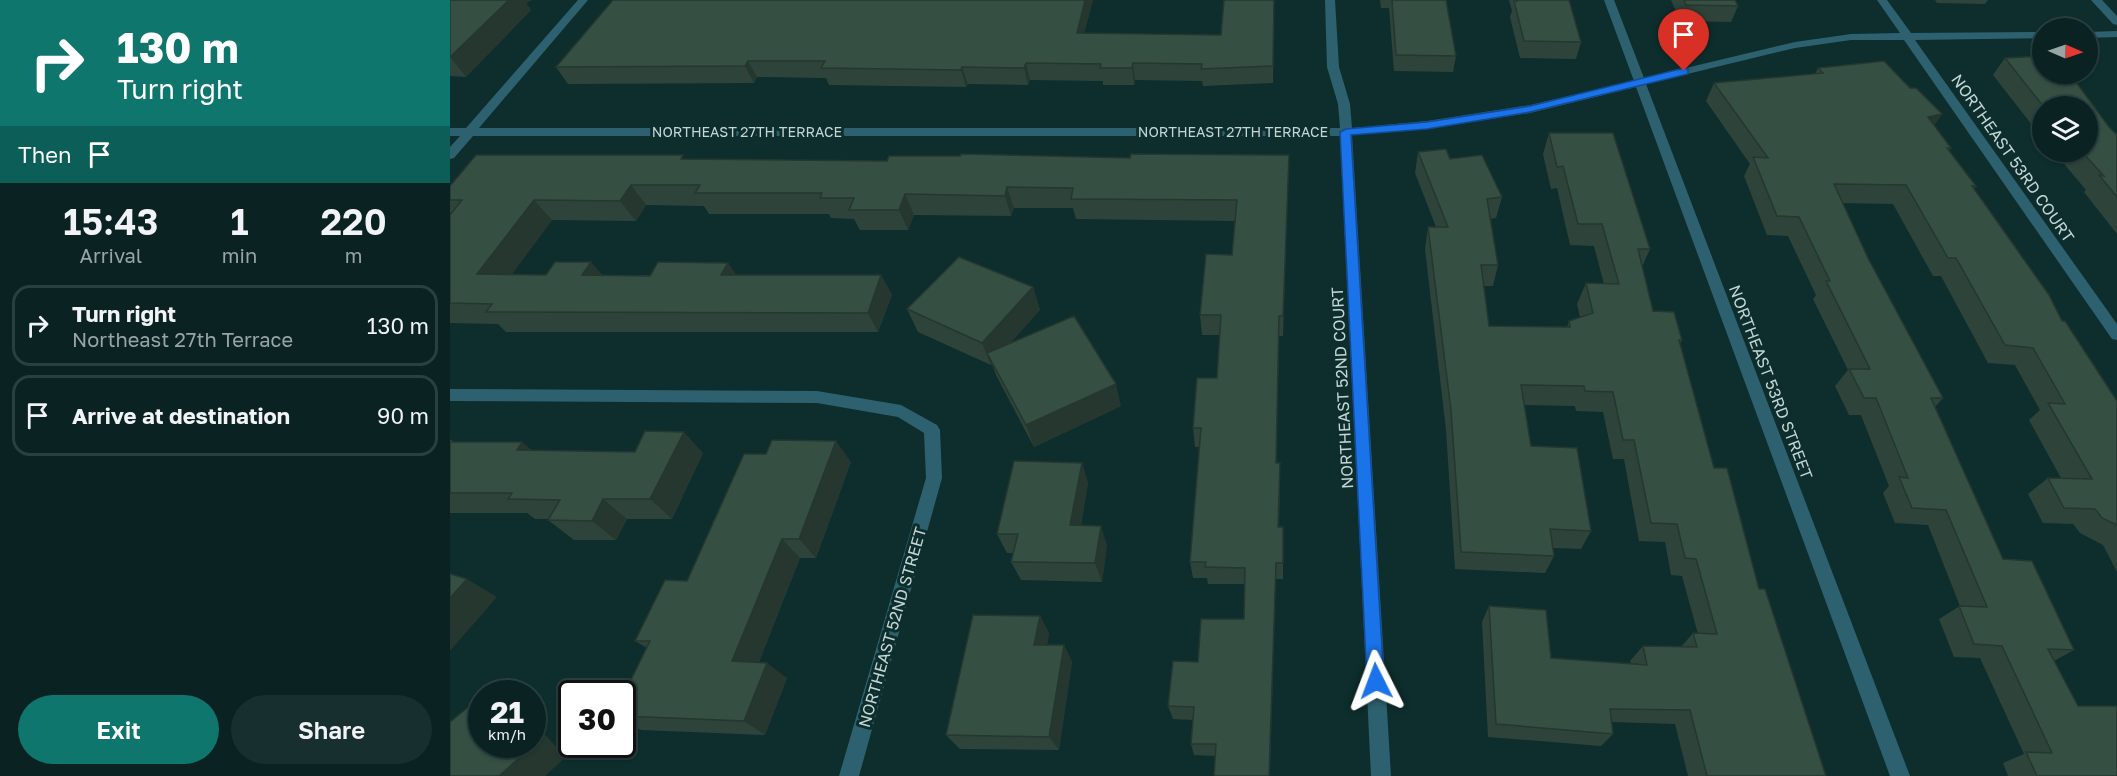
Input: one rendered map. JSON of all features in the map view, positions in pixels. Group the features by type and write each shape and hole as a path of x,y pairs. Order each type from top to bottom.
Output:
{"street":[{"path":"450,155 583,0"},
{"name":"NORTHEAST 52ND COURT","path":"1330,0 1333,67 1344,104 1346,132 1381,776"},
{"name":"NORTHEAST 53RD STREET","path":"1609,0 1900,776"},
{"name":"NORTHEAST 53RD COURT","path":"1882,0 2117,335"},
{"path":"2096,0 2117,22"},
{"path":"2098,35 2117,34"},
{"name":"NORTHEAST 27TH TERRACE","path":"450,132 1346,132 1427,125 1530,109 1795,45 1851,37 2032,35"},
{"name":"NORTHEAST 52ND STREET","path":"450,394 817,396 902,411 932,430 934,478 849,776"}],"building":[{"path":"450,0 509,0 450,57"},
{"path":"613,0 1085,0 1077,33 1221,35 1224,0 1274,0 1273,66 1201,69 1202,64 1133,63 1132,68 1100,68 1101,64 1026,63 1024,68 962,67 961,70 821,68 825,61 748,61 745,66 556,67"},
{"path":"1392,0 1446,0 1456,56 1396,55"},
{"path":"1569,0 1581,42 1524,41 1514,1"},
{"path":"1684,0 1735,0 1738,6 1686,5"},
{"path":"2032,56 2032,84 2077,84 2086,96 2035,96 2005,58"},
{"path":"1884,61 1910,88 1916,88 1942,114 1928,117 1951,148 1947,148 1976,186 1972,186 2049,295 2062,321 2065,321 2117,401 2117,525 2102,518 2095,509 2064,508 2048,478 2092,479 2048,403 2065,404 2033,348 2005,345 1956,258 1948,258 1906,185 1834,184 1868,258 1943,398 1931,398 2003,559 2032,561 2074,650 2048,649 2078,706 2117,706 2117,776 2037,776 2026,752 2052,753 2002,646 1974,644 1959,606 1987,607 1946,510 1912,508 1899,477 1908,478 1876,398 1864,398 1849,369 1870,369 1826,281 1830,281 1799,217 1777,216 1753,157 1768,158 1714,83 1823,73 1818,68"},
{"path":"2098,112 2117,135 2117,197 2099,175 2104,176 2091,162 2098,162"},
{"path":"1549,133 1613,133 1650,249 1638,249 1653,311 1674,312 1682,340 1679,340 1714,468 1727,468 1759,589 1765,589 1826,776 1707,776 1690,710 1610,709 1613,734 1496,724 1489,606 1546,610 1551,658 1647,665 1643,646 1697,647 1693,633 1717,634 1696,559 1685,558 1677,524 1651,523 1634,440 1623,440 1613,392 1585,391 1584,386 1521,385 1531,446 1577,448 1591,531 1550,529 1554,556 1461,552 1451,410 1428,227 1448,227 1418,152 1446,149 1450,159 1482,155 1502,197 1487,199 1498,265 1481,265 1489,326 1570,327 1569,321 1593,313 1586,283 1619,284 1602,224 1578,224 1563,166 1557,167"},
{"path":"961,154 1130,158 1131,154 1289,155 1283,316 1279,316 1276,463 1280,463 1278,527 1283,527 1283,563 1276,563 1269,776 1214,776 1216,744 1191,744 1194,707 1168,706 1173,661 1198,662 1201,619 1244,619 1245,568 1205,567 1206,562 1190,562 1201,428 1193,428 1197,378 1217,378 1221,315 1200,315 1206,254 1232,255 1237,200 1071,199 1073,188 1007,187 1005,196 905,194 899,210 849,210 854,198 820,198 822,193 695,193 700,185 631,185 620,201 534,200 477,274 546,275 555,262 591,262 582,275 650,276 658,262 728,263 721,275 881,275 868,313 486,312 492,304 450,303 450,215 462,200 450,200 450,186 476,155 683,155 681,159 887,161 889,156 960,156"},
{"path":"959,257 1033,287 982,343 907,309"},
{"path":"1074,316 1116,384 1026,425 987,353"},
{"path":"645,431 684,432 650,499 603,499 592,521 548,520 560,500 508,499 512,493 450,493 450,442 522,442 517,450 635,452"},
{"path":"772,440 836,441 799,539 782,539 732,661 767,663 744,721 636,717 636,680 631,680 650,641 635,641 665,580 687,581 744,454 766,454"},
{"path":"1014,461 1082,463 1070,525 1101,526 1095,563 1011,562 1018,534 997,534"},
{"path":"450,574 467,579 450,598"},
{"path":"973,615 1040,616 1034,645 1064,645 1049,737 946,735"},
{"path":"468,707 468,758 519,758 499,776 450,776 450,722"}],"route":[{"path":"1376,681 1346,132 1427,125 1530,109 1684,71"}]}
